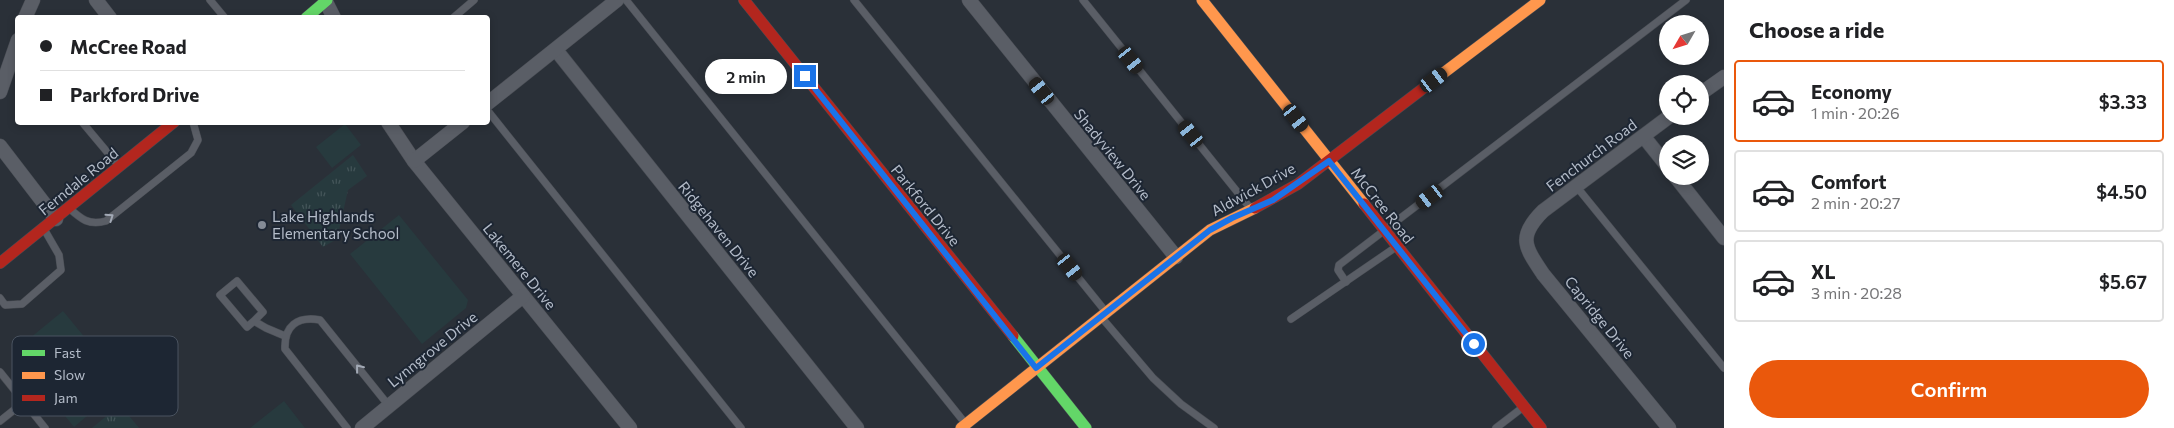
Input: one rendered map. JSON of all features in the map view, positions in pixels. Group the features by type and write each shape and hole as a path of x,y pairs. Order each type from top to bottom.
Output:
{"street":[{"path":"26,15 33,0"},
{"path":"96,0 108,15"},
{"path":"309,15 326,0 333,15"},
{"path":"490,101 617,0"},
{"name":"Parkford Drive","path":"744,0 1036,368 1086,428"},
{"name":"Shadyview Drive","path":"969,0 1176,257"},
{"name":"McCree Road","path":"1202,0 1542,428"},
{"name":"Aldwick Drive","path":"965,427 1103,314 1210,230 1298,184 1540,0"},
{"path":"0,92 15,49"},
{"name":"Ridgehaven Drive","path":"556,50 857,428"},
{"path":"1709,88 1724,77"},
{"name":"Ferndale Road","path":"0,263 170,125"},
{"name":"Lakemere Drive","path":"390,125 414,161 630,428"},
{"path":"414,161 459,125"},
{"name":"Fenchurch Road","path":"1532,221 1659,125"},
{"path":"1644,137 1659,156"},
{"path":"0,146 56,218"},
{"path":"1682,185 1724,238"},
{"name":"Capridge Drive","path":"1532,221 1526,231 1525,243 1530,255 1670,428"},
{"name":"Lynngrove Drive","path":"362,428 523,296"}],"lane":[{"path":"210,0 222,15"},
{"path":"456,15 474,0"},
{"path":"626,0 965,427"},
{"path":"854,0 1153,378 1181,404 1214,428"},
{"path":"1083,0 1251,209"},
{"path":"1346,282 1338,270 1339,265 1385,232 1686,0"},
{"path":"490,114 741,428"},
{"path":"85,125 120,167"},
{"path":"69,208 89,223 97,224 106,221 191,153 196,147 198,140 194,125"},
{"path":"1576,186 1724,368"},
{"path":"0,298 5,305 22,304 61,270 59,255 43,228"},
{"path":"1292,319 1397,247"},
{"path":"237,281 263,312 254,321 247,327 220,295 237,281"},
{"path":"348,428 285,349 285,336 294,323 310,318 320,320 389,406"},
{"path":"254,321 285,336"},
{"path":"0,372 12,387"},
{"path":"1496,428 1524,406"},
{"path":"0,421 12,412"},
{"path":"35,416 45,428"}],"green space":[{"path":"344,125 346,125 361,145 332,168 316,147"},
{"path":"353,155 367,176 348,190 337,239 323,247 291,205"},
{"path":"399,215 468,300 466,308 422,344 350,254"},
{"path":"63,311 84,336 33,336"},
{"path":"284,401 305,428 250,428"},
{"path":"65,416 87,416 74,427"},
{"path":"107,416 129,416 139,428 92,428"}],"traffic: fast":[{"path":"310,15 327,0"},
{"path":"1013,336 1086,428"}],"traffic: slow":[{"path":"1202,0 1364,204"},
{"path":"1425,87 1540,0"},
{"path":"961,428 1210,230 1255,208"}],"traffic: jam":[{"path":"744,0 1013,336"},
{"path":"1255,208 1298,184 1425,87"},
{"path":"0,263 170,125"},
{"path":"1364,204 1541,428"}],"place":[{"name":"Lake Highlands Elementary School","path":"262,225"}],"route":[{"path":"805,76 1036,368 1210,230 1273,200 1329,161 1474,344"}]}
